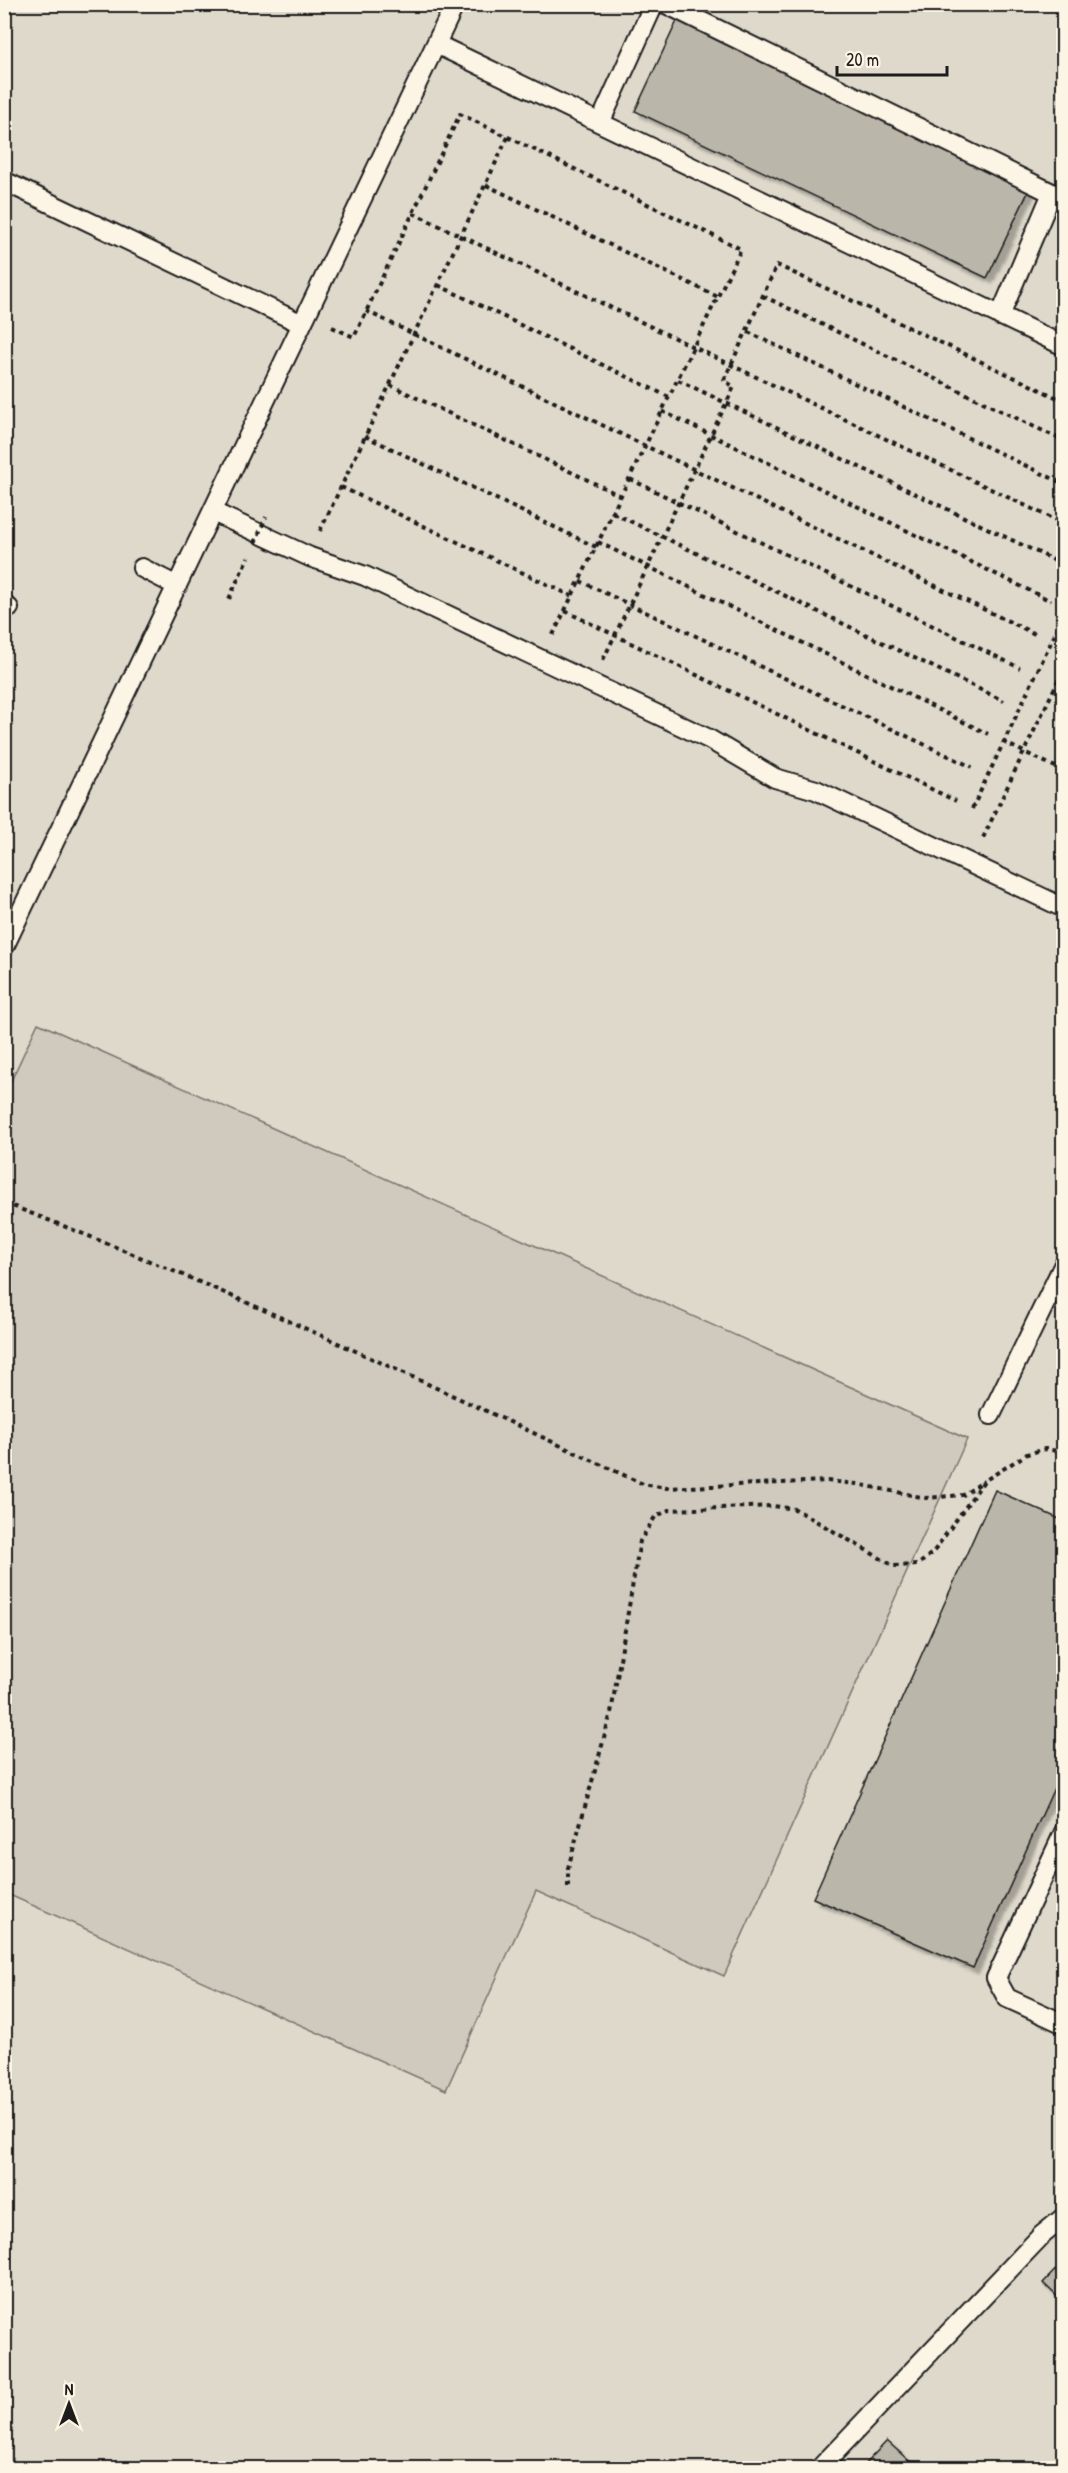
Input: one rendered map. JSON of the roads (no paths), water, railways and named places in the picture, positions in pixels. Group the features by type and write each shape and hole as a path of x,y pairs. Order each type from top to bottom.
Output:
{"lane":[{"path":"4,947 455,4"},
{"path":"600,123 654,4"},
{"path":"666,4 1052,193 1000,316"},
{"path":"436,44 1064,346"},
{"path":"4,181 304,319"},
{"path":"213,512 310,557 365,576 709,739 775,778 816,790 1064,908"},
{"path":"142,568 177,586"},
{"path":"991,1415 1064,1264"},
{"path":"1064,1832 996,1978 1007,1998 1064,2024"},
{"path":"820,2469 1042,2235 1064,2217"}]}
